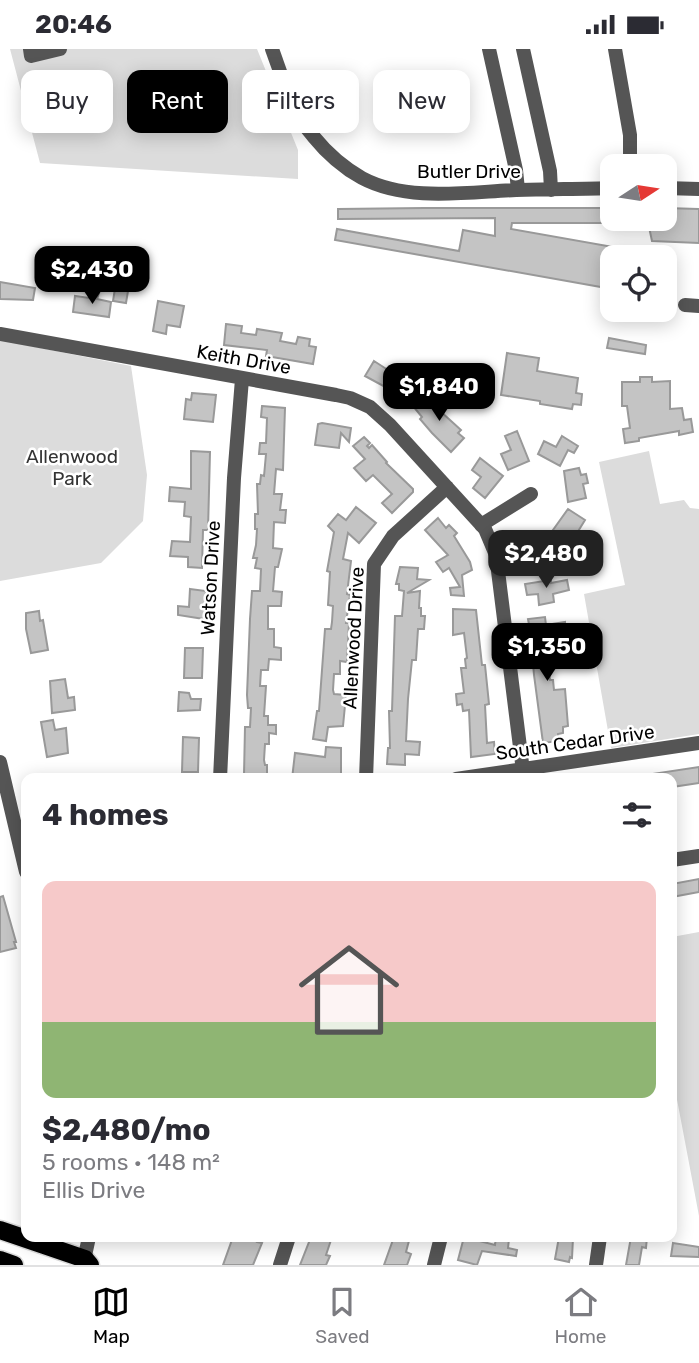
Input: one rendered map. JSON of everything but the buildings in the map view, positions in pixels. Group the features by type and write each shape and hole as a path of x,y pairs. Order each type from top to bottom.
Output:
{"main road":[{"path":"0,1230 21,1238"},
{"path":"31,1242 86,1263"},
{"path":"0,1260 14,1265"}],"street":[{"path":"30,49 32,56 60,49"},
{"name":"Butler Drive","path":"272,49 286,88 312,135 341,163 363,178 390,188 415,192 600,188"},
{"path":"489,49 518,190"},
{"path":"523,49 550,171 551,190"},
{"path":"615,49 630,135 630,154"},
{"path":"677,188 699,189"},
{"name":"Keith Drive","path":"0,334 336,395 369,407 390,425 481,525 496,555 523,773"},
{"name":"Watson Drive","path":"220,773 234,478 242,379"},
{"name":"Allenwood Drive","path":"366,773 374,564 393,536 447,487"},
{"path":"481,525 531,494"},
{"name":"South Cedar Drive","path":"529,773 699,743"},
{"path":"0,762 21,851"},
{"path":"677,859 699,856"},
{"path":"86,1263 88,1242"},
{"path":"280,1265 287,1242"},
{"path":"434,1265 440,1242"},
{"path":"596,1265 599,1242"}],"green space":[{"path":"10,49 257,49 266,70 242,70 242,133 291,133 298,150 298,179 40,163 32,133 113,133 113,70 21,70 21,91"},
{"name":"Allenwood Park","path":"0,340 131,366 147,475 143,521 101,563 0,581"},
{"path":"649,451 660,504 684,500 690,508 699,509 699,734 611,748 584,594 625,585 599,462"},
{"path":"699,932 699,1216 677,1099 677,936"}]}
